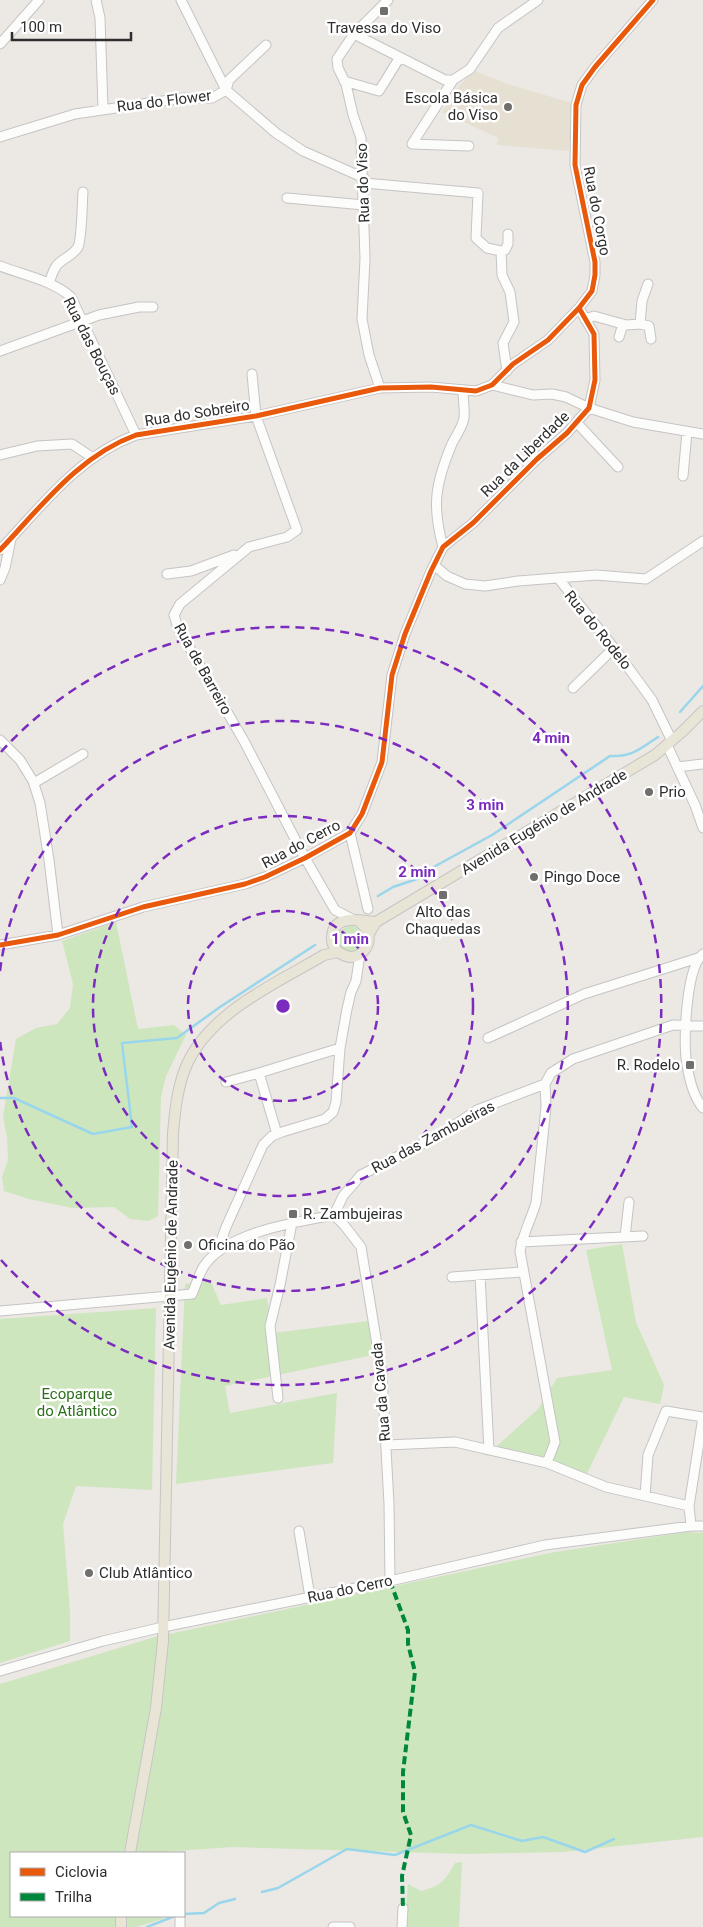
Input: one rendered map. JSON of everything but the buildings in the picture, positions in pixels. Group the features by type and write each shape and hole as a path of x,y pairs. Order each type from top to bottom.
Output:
{"main road":[{"name":"Avenida Eugénio de Andrade","path":"360,954 368,946 369,934 376,922 655,755 703,711"},
{"path":"333,930 341,922 355,920 376,922"},
{"path":"355,920 363,924 369,934"},
{"name":"Avenida Eugénio de Andrade","path":"324,955 332,942 333,930"},
{"path":"332,942 338,952 348,957 360,954"},
{"name":"Avenida Eugénio de Andrade","path":"130,1852 156,1708 163,1627 173,1133 176,1098 185,1068 198,1044 218,1022 238,1006 324,955 338,952"}],"street":[{"path":"0,44 38,0"},
{"path":"96,0 100,18 103,109"},
{"path":"181,0 226,90"},
{"name":"Rua do Viso","path":"380,388 369,355 362,319 365,259 362,138 338,68 337,59 354,34 388,0"},
{"path":"469,146 412,144 453,80 470,69 498,28 538,0"},
{"name":"Rua do Corgo","path":"380,388 431,387 476,391 492,385 513,364 548,340 579,308 592,291 595,262 575,165 576,105 582,85 594,66 653,0"},
{"path":"354,34 445,80 453,80"},
{"path":"226,90 229,80 266,45"},
{"path":"344,81 379,91 400,57"},
{"name":"Rua do Flower","path":"0,137 60,117 183,98 212,98 226,90 276,133 303,151 364,181 478,194 476,238 487,248 500,251"},
{"path":"48,283 56,266 69,257 78,246 82,232 81,218 84,192"},
{"path":"287,198 364,205"},
{"path":"507,371 504,343 514,322 510,292 502,275 500,251 505,250 508,244 508,234"},
{"name":"Rua das Bouças","path":"0,266 48,283 63,290 71,297 136,436"},
{"path":"640,324 642,301 648,284"},
{"path":"0,351 99,315 140,306 153,307"},
{"path":"579,308 585,319 594,316 624,324 649,326 651,339"},
{"name":"Rua da Liberdade","path":"444,547 473,523 577,422 588,408 595,380 594,334 585,319"},
{"path":"619,337 624,324"},
{"path":"252,374 256,416"},
{"path":"492,385 533,395 552,394 566,396 588,408 633,422 703,434"},
{"name":"Rua do Sobreiro","path":"0,550 68,477 119,442 136,436 256,416 380,388"},
{"path":"444,547 437,526 435,503 444,463 454,439 461,429 464,418 462,391"},
{"name":"Rua de Barreiro","path":"256,416 297,530 287,537 249,548 180,604 174,615 178,628 244,741 305,858 335,910"},
{"path":"577,422 618,467"},
{"path":"682,476 687,432"},
{"path":"0,455 37,446 66,443 72,444 94,458"},
{"path":"0,580 5,568 11,539"},
{"path":"558,578 596,575 646,579 703,541"},
{"name":"Rua do Cerro","path":"0,945 58,935 143,907 245,884 265,877 305,858 350,833 362,814 382,762 392,675 405,634 444,547"},
{"path":"168,574 191,570 240,555"},
{"name":"Rua do Rodelo","path":"435,566 447,576 465,584 485,586 558,578 614,648 652,700 670,743 677,767 699,804 703,828"},
{"path":"573,688 614,648"},
{"path":"0,740 20,760 34,783 40,803 58,935"},
{"path":"34,783 83,754"},
{"path":"677,767 703,764"},
{"path":"350,833 368,909"},
{"path":"333,930 335,910 355,920"},
{"path":"217,1252 226,1227 263,1145 272,1136 325,1119 332,1112 336,1102 340,1048 351,992 356,981 360,954"},
{"path":"700,956 688,996 686,1057 691,1084 703,1108"},
{"path":"488,1038 584,994 700,956"},
{"path":"348,957 358,971"},
{"name":"Rua das Zambueiras","path":"334,1215 344,1196 361,1175 440,1135 477,1110 545,1084 551,1073 573,1059 673,1025 703,1026"},
{"path":"226,1082 340,1048"},
{"path":"259,1073 277,1134"},
{"path":"545,1084 546,1107 536,1203 521,1242 520,1251 522,1272 555,1442 547,1463"},
{"path":"625,1237 629,1202"},
{"path":"0,1311 192,1294 204,1266 217,1252 234,1242 265,1230 334,1215"},
{"name":"Rua da Cavada","path":"334,1215 361,1247 382,1374 387,1445 390,1581"},
{"path":"278,1398 270,1326 292,1223"},
{"path":"521,1242 643,1236"},
{"path":"452,1277 522,1272"},
{"path":"480,1275 489,1450"},
{"path":"645,1496 648,1455 666,1411 702,1417 689,1506 691,1526"},
{"path":"387,1445 455,1442 547,1463 606,1487 689,1506"},
{"name":"Rua do Cerro","path":"0,1671 103,1641 163,1627 390,1581 545,1545 703,1526"},
{"path":"299,1531 310,1597"},
{"path":"402,1927 403,1908"},
{"path":"333,1927 350,1927"}],"shaded area":[{"name":"Escola Básica do Viso","path":"475,71 507,84 572,103 569,151 497,145 498,138 442,112 455,91"}],"green space":[{"path":"116,922 138,1029 174,1025 186,1035 166,1076 161,1097 158,1216 149,1221 130,1219 114,1207 72,1208 29,1199 4,1191 2,1177 8,1160 7,1137 3,1117 16,1039 36,1028 57,1024 70,1008 73,984 62,941"},
{"path":"351,926 360,930 364,939 360,948 351,952 342,948 338,939 342,930"},
{"path":"622,1244 636,1322 664,1385 660,1404 624,1397 583,1482 533,1463 484,1455 484,1453 488,1454 538,1409 557,1378 612,1370 586,1250"},
{"path":"210,1280 221,1305 267,1298 273,1333 369,1321 373,1355 225,1386 230,1413 337,1393 333,1463 176,1484 185,1284"},
{"name":"Ecoparque do Atlântico","path":"156,1308 152,1490 76,1486 63,1524 70,1611 70,1641 0,1663 0,1319"},
{"path":"687,1532 703,1533 703,1837 563,1852 467,1854 232,1847 164,1852 10,1852 10,1917 163,1917 163,1919 136,1927 0,1927 0,1684 155,1637 555,1552"},
{"path":"462,1862 459,1927 407,1927 405,1924 408,1884 421,1891 438,1885 455,1863"}],"waterway":[{"path":"680,712 703,686"},
{"path":"378,896 393,887 423,877 430,869 492,835 610,756 630,754 658,737"},
{"path":"0,1098 14,1098 93,1134 132,1127 122,1043 177,1038 220,1007 315,945"},
{"path":"262,1892 278,1888 347,1849 395,1855 471,1825 522,1841 543,1837 585,1852 614,1839"},
{"path":"185,1914 204,1913 219,1903 235,1899"},
{"path":"147,1927 172,1917"}],"marked path":[{"path":"390,1581 408,1630 408,1644 415,1672 403,1772 403,1812 411,1835 402,1876 403,1908"}],"cycle path":[{"path":"0,550 46,500 78,469 115,444 136,435 256,416 380,388 431,387 476,391 492,385 513,364 548,340 579,308 592,291 595,275 595,262 575,165 576,105 582,85 595,67 653,0"},
{"path":"0,945 58,935 143,907 245,884 265,877 305,858 350,833 362,814 382,762 392,675 405,634 443,547 473,523 537,459 567,433 589,408 595,380 594,334 579,308"}],"place":[{"name":"Travessa do Viso","path":"384,11"},
{"name":"Escola Básica do Viso","path":"508,107"},
{"name":"Prio","path":"649,792"},
{"name":"Pingo Doce","path":"534,877"},
{"name":"Alto das Chaquedas","path":"443,895"},
{"name":"R. Rodelo","path":"690,1065"},
{"name":"R. Zambujeiras","path":"293,1214"},
{"name":"Oficina do Pão","path":"188,1245"},
{"name":"Club Atlântico","path":"89,1573"}]}
